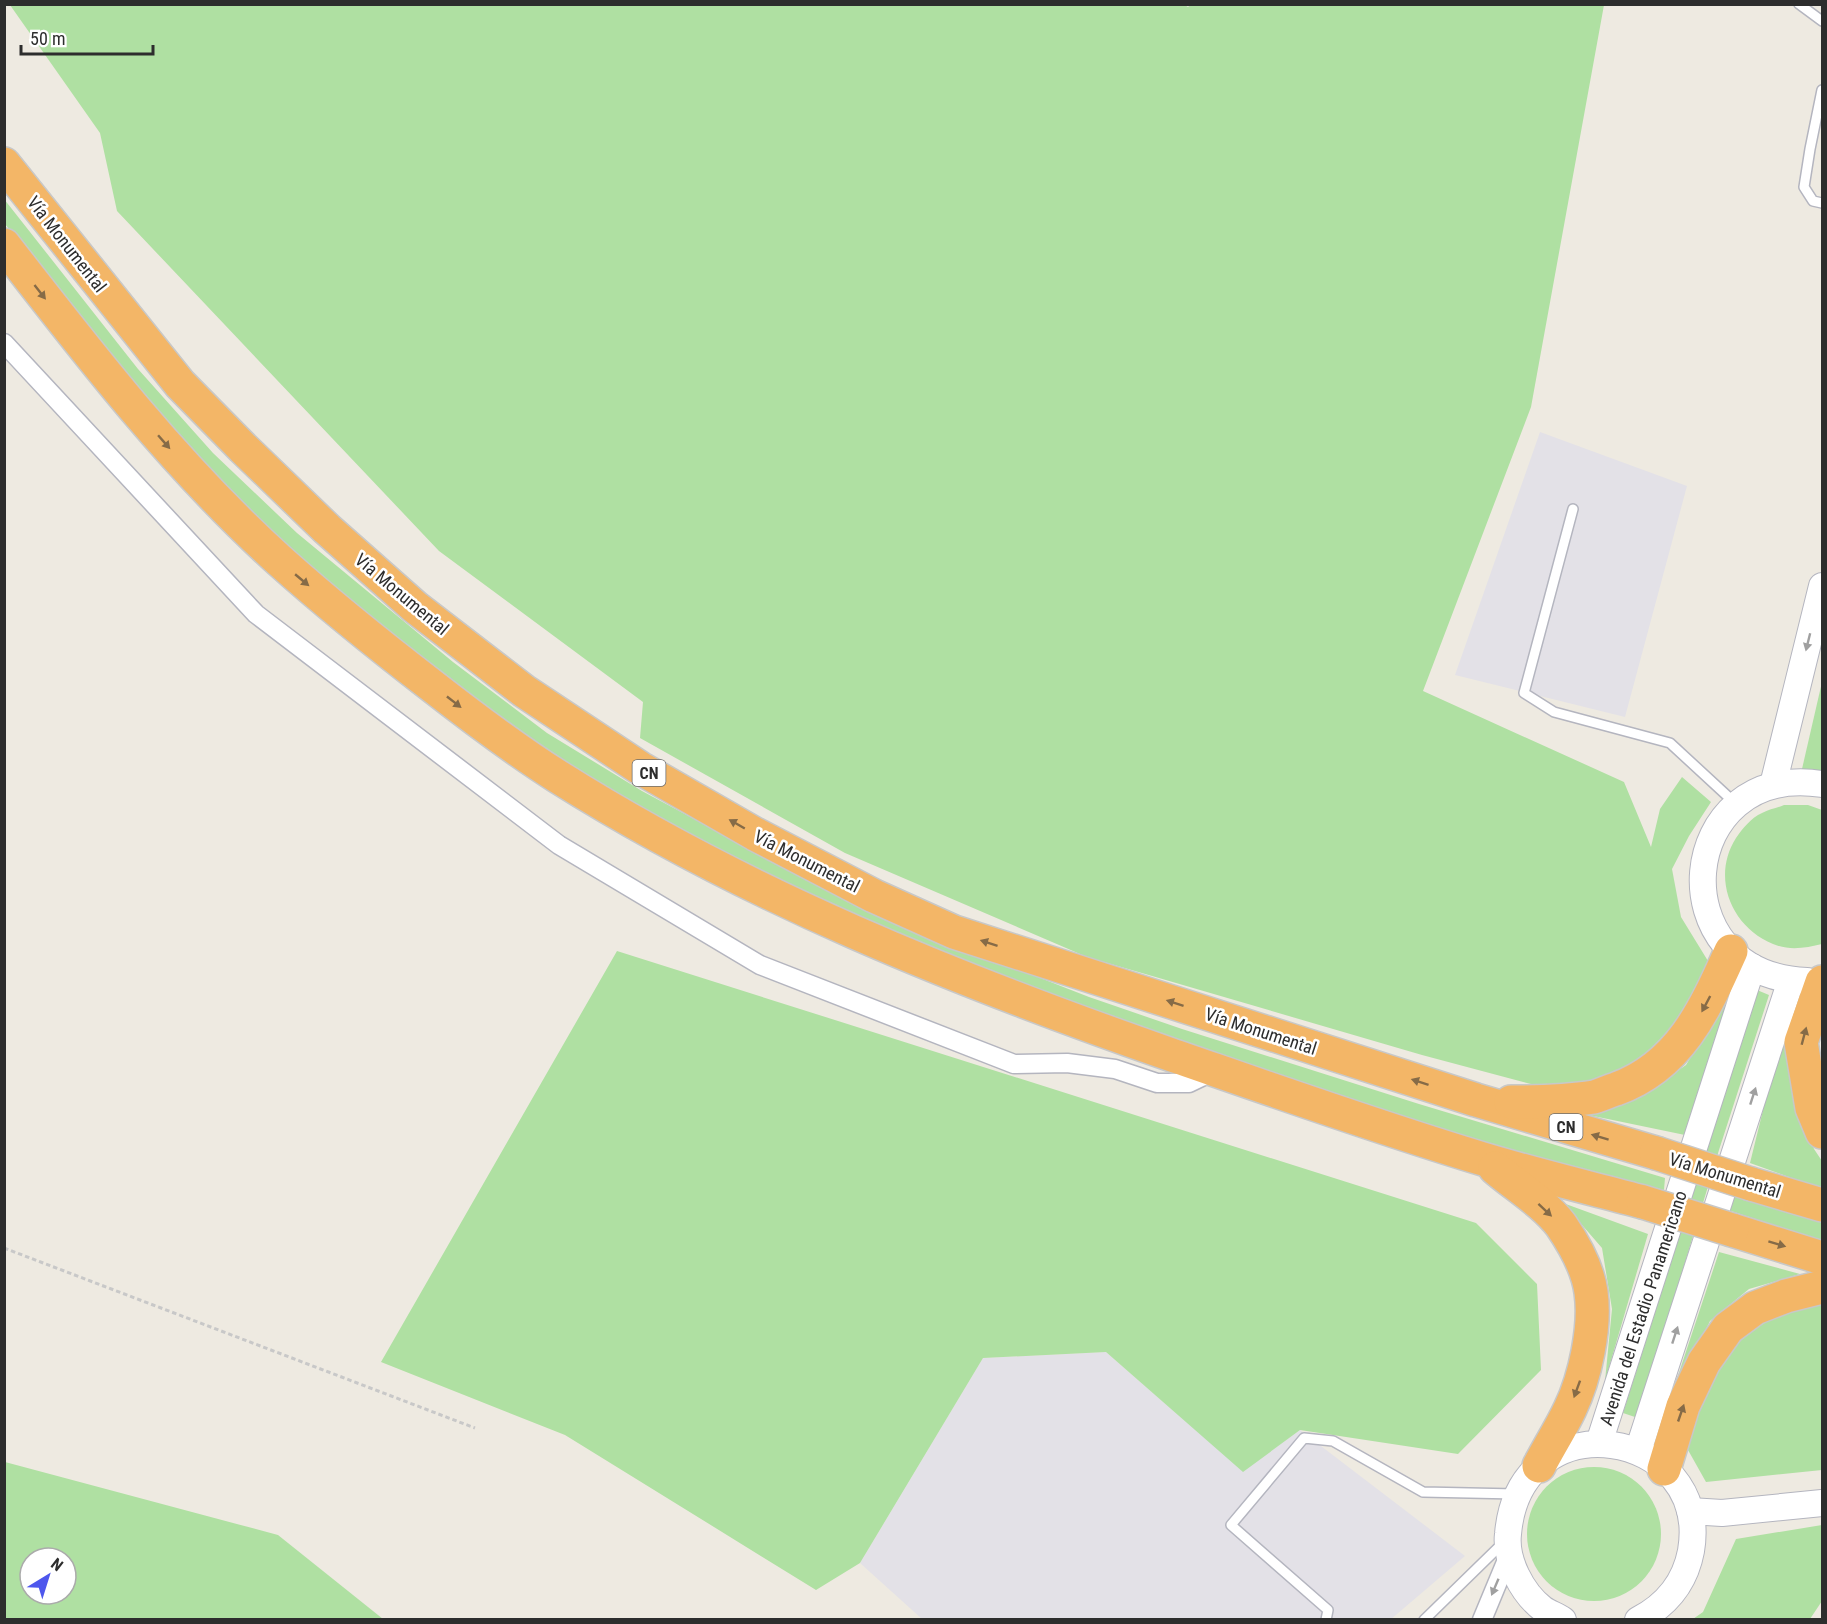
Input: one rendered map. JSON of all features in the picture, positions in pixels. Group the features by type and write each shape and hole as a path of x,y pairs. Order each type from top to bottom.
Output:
{"highway":[{"name":"Vía Monumental","path":"4,164 180,384 327,529 415,607 515,684 640,768 755,834 874,896 954,932 1476,1100 1822,1205"},
{"path":"4,245 85,350 197,480 279,560 367,634 504,740 616,812 740,879 866,938 1041,1009 1484,1159 1643,1202 1822,1258"},
{"path":"1476,1100 1534,1101 1594,1096 1625,1085 1653,1071 1687,1036 1742,959"},
{"path":"1812,980 1801,1042 1812,1108 1822,1132"},
{"path":"1484,1159 1560,1224 1582,1263 1591,1291 1586,1367 1570,1408 1539,1466"},
{"path":"1651,1460 1683,1406 1704,1362 1728,1328 1755,1308 1786,1296 1822,1287"}],"street":[{"path":"4,343 256,614 559,845 760,965 1014,1064 1067,1063 1115,1069 1157,1083 1189,1083 1216,1070"},
{"path":"1773,785 1822,586"},
{"path":"1651,1460 1812,980 1771,976 1742,959 1712,924 1702,893 1703,860 1715,830 1737,805 1754,793 1773,785 1797,782 1822,784"},
{"name":"Avenida del Estadio Panamericano","path":"1599,1443 1742,959"},
{"path":"1482,1620 1508,1547 1509,1516 1517,1494 1526,1479 1557,1453 1578,1446 1599,1443 1619,1445 1651,1460 1680,1488 1690,1510 1693,1538 1688,1566 1676,1591 1656,1611 1638,1620"},
{"path":"1690,1510 1722,1513 1822,1503"},
{"path":"1508,1547 1521,1585 1543,1609 1563,1620"}],"lane":[{"path":"1799,4 1822,21"},
{"path":"1822,90 1809,149 1804,188 1813,201 1822,203"},
{"path":"1573,509 1524,693 1554,712 1670,743 1737,805"},
{"path":"1326,1620 1328,1610 1231,1525 1304,1438 1333,1441 1423,1492 1517,1494"},
{"path":"1424,1620 1508,1547"}],"path":[{"path":"4,1248 475,1428"}],"shaded area":[{"path":"1540,432 1687,486 1625,717 1455,675"},
{"path":"1106,1352 1243,1471 1300,1430 1465,1556 1390,1620 922,1619 860,1563 983,1358"}],"green space":[{"path":"1183,4 1188,7 1191,4 1604,5 1531,407 1423,691 1624,782 1651,847 1660,809 1682,777 1711,802 1689,836 1672,869 1681,917 1708,961 1695,1003 1639,1061 1583,1085 1531,1084 1422,1055 1087,957 845,853 640,738 643,702 439,551 117,211 100,133 10,5"},
{"path":"4,199 138,369 213,453 297,533 453,662 547,733 642,791 780,865 992,959 1089,997 1419,1104 1665,1178 1664,1190 1544,1160 1175,1046 889,935 636,808 540,750 446,679 290,549 206,470 132,386 5,224"},
{"path":"1822,682 1822,773 1802,769"},
{"path":"1784,805 1808,805 1822,810 1822,944 1804,948 1779,946 1758,936 1736,913 1729,899 1726,884 1725,869 1729,853 1744,827 1754,818"},
{"path":"617,951 1476,1223 1537,1284 1541,1370 1458,1454 1300,1430 1243,1472 1106,1352 983,1358 860,1563 816,1590 565,1435 381,1362"},
{"path":"1738,979 1685,1135 1574,1112 1637,1099 1686,1065"},
{"path":"1757,990 1769,995 1719,1150 1638,1418 1623,1413"},
{"path":"1793,1000 1800,1000 1790,1045 1793,1095 1814,1149 1822,1161 1822,1189 1750,1163 1779,1045"},
{"path":"1732,1196 1822,1222 1822,1241 1728,1210"},
{"path":"1563,1203 1648,1234 1605,1381 1612,1309 1602,1248"},
{"path":"1719,1252 1800,1274 1749,1289 1710,1321 1667,1409"},
{"path":"1822,1301 1822,1470 1706,1482 1688,1450 1696,1405 1714,1370 1744,1335 1785,1311"},
{"path":"5,1462 278,1535 383,1619 5,1619"},
{"path":"1594,1467 1620,1472 1641,1487 1656,1508 1661,1534 1656,1560 1641,1581 1620,1596 1594,1601 1568,1596 1547,1581 1532,1560 1527,1534 1532,1508 1547,1487 1568,1472"},
{"path":"1822,1525 1822,1601 1810,1619 1693,1619 1703,1612 1736,1539"}]}
